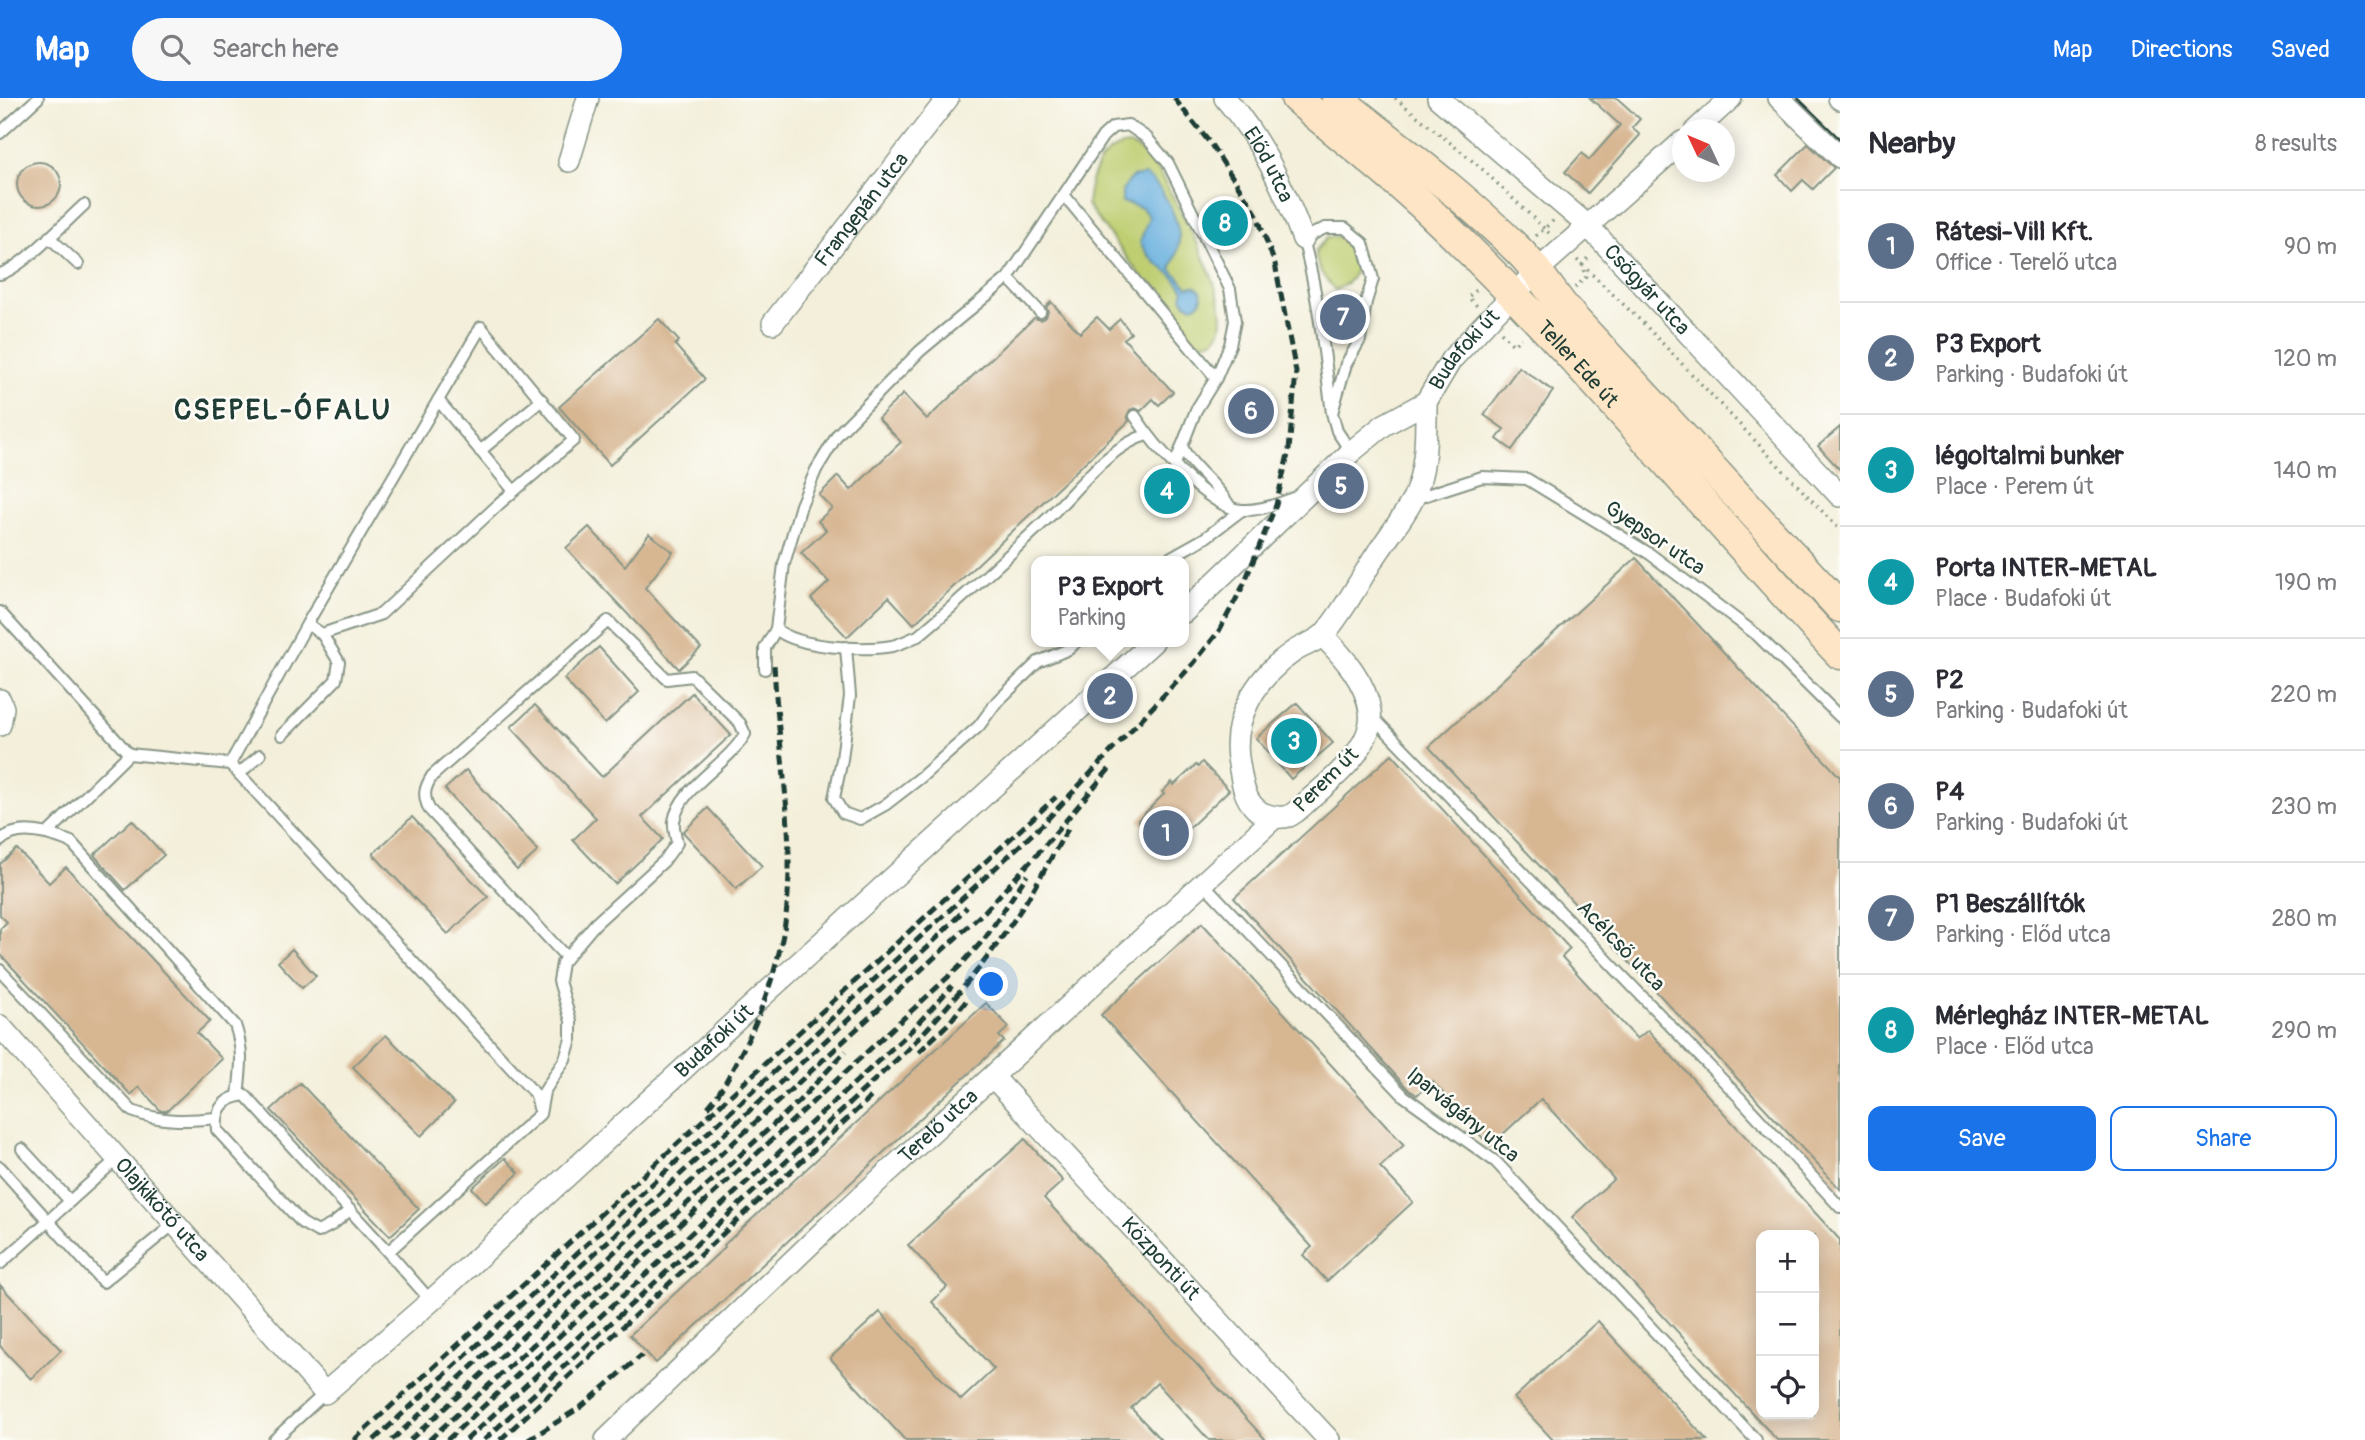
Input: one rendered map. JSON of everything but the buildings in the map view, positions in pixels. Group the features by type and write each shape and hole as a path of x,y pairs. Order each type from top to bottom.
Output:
{"main road":[{"name":"Teller Ede út","path":"1296,98 1428,209 1513,296 1840,654"},
{"name":"Teller Ede út","path":"1336,98 1486,219 1538,270 1572,317 1840,607"}],"street":[{"path":"569,162 588,98"},
{"name":"Frangepán utca","path":"773,323 948,98"},
{"name":"Előd utca","path":"1225,98 1264,152 1288,200 1303,239"},
{"name":"Csőgyár utca","path":"1438,98 1588,226 1840,496"},
{"path":"1708,119 1731,98"},
{"path":"1779,98 1840,157"},
{"name":"Budafoki út","path":"1189,607 1351,453 1384,425 1426,402 1451,360 1538,270 1672,151"},
{"name":"Perem út","path":"1371,714 1366,737 1351,761 1291,816 1275,817 1262,813 1244,793 1236,750 1238,724 1251,696 1266,676 1292,652 1323,636 1413,499 1424,459 1426,402"},
{"path":"1323,636 1353,671 1367,699 1371,714"},
{"name":"Budafoki út","path":"325,1393 431,1301 1147,647"},
{"path":"0,701 0,725"},
{"name":"Terelő utca","path":"606,1440 828,1227 1275,817"},
{"name":"Olajkikötő utca","path":"0,1026 325,1393"},
{"name":"Központi út","path":"993,1077 1329,1440"}],"lane":[{"path":"0,133 38,98"},
{"path":"765,669 765,648 776,629 784,564 801,505 816,470 838,434 920,351 1008,278 1103,136 1113,127 1128,125 1147,138 1168,163 1230,289 1235,321 1230,345 1216,378 1196,410 1175,464"},
{"path":"1064,195 1216,378"},
{"path":"0,274 7,272 84,205"},
{"path":"1332,413 1346,364 1360,340 1373,279 1363,243 1345,228 1325,228 1303,239 1312,268 1325,341 1332,413 1337,431 1351,453"},
{"path":"48,237 78,264"},
{"path":"1008,278 1040,313"},
{"path":"230,764 307,624 481,327 574,440 514,491 381,614 321,634"},
{"path":"438,400 514,491"},
{"path":"480,451 542,400"},
{"path":"1135,416 1147,435 1203,493 1230,507 1242,510 1276,505 1307,493"},
{"path":"776,629 783,635 804,643 846,647 893,646 918,636 1050,516 1114,453 1135,438 1147,435"},
{"path":"1182,446 1185,455 1223,493 1230,507"},
{"name":"Gyepsor utca","path":"1413,499 1482,477 1527,479 1650,554 1757,635 1840,717"},
{"path":"1173,556 1205,538 1242,510"},
{"path":"0,612 129,754 230,764 536,1095 540,1114"},
{"path":"388,1252 540,1114 544,1092 565,1059 571,1038 571,1021 559,982 562,963 595,924 664,861 677,843 673,822 684,798 738,746 745,734 740,723 692,676 667,679 608,621 443,767 424,788 429,809 566,957"},
{"path":"282,735 336,680 339,662 321,634 307,624"},
{"path":"846,647 850,696 834,798 843,813 860,818 885,804 930,770 979,726 995,704 1038,662 1071,647"},
{"name":"Acélcső utca","path":"1371,714 1729,1087 1840,1207"},
{"path":"48,833 129,754"},
{"path":"239,774 260,755"},
{"path":"0,842 5,836 26,832 48,833 71,842 235,1025 242,1044 238,1096"},
{"name":"Iparvágány utca","path":"1203,883 1404,1096 1496,1162 1756,1440"},
{"path":"0,970 132,1111 150,1118 174,1121 216,1118"},
{"path":"350,1210 333,1224 317,1232 302,1223 217,1130 216,1118 222,1106 238,1096 245,1095 350,1210 388,1252 431,1301"},
{"path":"22,1149 70,1201"},
{"path":"0,1264 117,1159"},
{"path":"0,1167 103,1282 174,1224"},
{"name":"Budafoki út","path":"274,1440 325,1393"}],"path":[{"path":"1395,98 1480,167 1645,325 1840,530"}],"green space":[{"path":"1129,145 1146,155 1158,170 1203,255 1220,305 1221,325 1215,338 1208,342 1185,334 1087,205 1097,166 1110,152"},
{"path":"1339,236 1348,240 1356,263 1350,280 1335,290 1321,272 1316,250 1327,238"}],"water":[{"path":"1145,175 1158,186 1168,202 1178,228 1177,253 1171,269 1188,287 1195,286 1201,291 1199,304 1192,306 1185,303 1182,296 1184,290 1152,259 1140,242 1149,217 1142,208 1122,202 1122,191 1132,177"}],"tram line":[{"path":"1798,98 1840,139"}],"railway":[{"path":"374,1440 1042,825 1194,663 1219,631 1243,586 1276,505 1289,450 1296,372 1275,264 1256,213 1210,143 1174,98"},
{"path":"708,1107 730,1074 757,1019 771,982 785,924 789,846 774,662"},
{"path":"410,1440 985,911 1111,767"},
{"path":"354,1440 1056,797"},
{"path":"484,1440 905,1052 956,996 1002,937 1068,829"},
{"path":"447,1440 960,966 986,937 1027,875"},
{"path":"392,1440 937,938 967,907"},
{"path":"466,1440 911,1031 952,986"},
{"path":"919,1052 950,1022 966,1001"},
{"path":"429,1440 798,1102 846,1051"},
{"path":"500,1440 873,1095"},
{"path":"528,1440 581,1407 642,1355"}],"place":[{"name":"Mérlegház INTER-METAL","path":"1225,223"},
{"name":"P1 Beszállítók","path":"1343,317"},
{"name":"P4","path":"1251,411"},
{"name":"P2","path":"1341,486"},
{"name":"Porta INTER-METAL","path":"1167,491"},
{"name":"P3 Export","path":"1110,696"},
{"name":"légoltalmi bunker","path":"1294,741"},
{"name":"Rátesi-Vill Kft.","path":"1166,833"}],"district":[{"name":"CSEPEL-ÓFALU","path":"283,410"}]}
